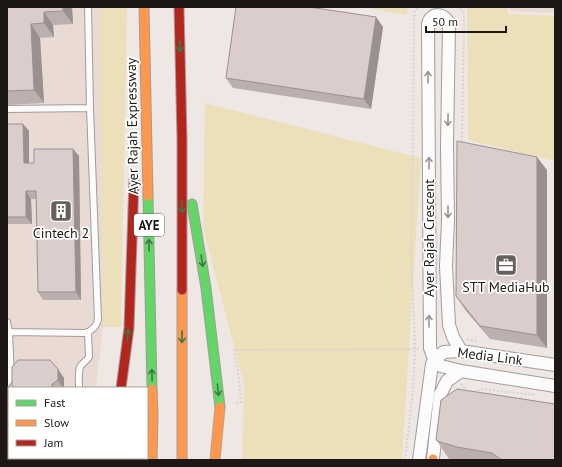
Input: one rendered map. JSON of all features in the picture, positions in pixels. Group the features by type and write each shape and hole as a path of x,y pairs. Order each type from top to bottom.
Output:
{"highway":[{"name":"Ayer Rajah Expressway","path":"144,7 153,414 152,460"},
{"name":"AYE","path":"180,7 182,140 182,460"},
{"path":"138,126 144,35"},
{"path":"182,140 206,288 220,407 215,460"},
{"path":"121,387 129,328 135,172"}],"street":[{"name":"Ayer Rajah Crescent","path":"434,359 430,348 428,24 432,17 437,16 443,16 449,23 448,220 446,266 449,325 453,337 461,351"},
{"name":"Media Link","path":"434,359 444,352 461,351 555,365"},
{"path":"419,460 431,370 434,359 441,366 458,374"},
{"name":"Media Link","path":"433,460 440,395 447,381 458,374 555,386"}],"lane":[{"path":"9,332 84,333 91,331 97,324 98,320 90,108 88,7"},
{"path":"7,109 90,108"},
{"path":"7,322 9,332 11,378 7,383"},
{"path":"79,387 80,367 89,357 88,332"}],"path":[{"path":"233,403 241,402 234,350 415,349 413,391 405,460"},
{"path":"458,374 471,395 480,388 538,396"}],"shaded area":[{"path":"7,7 100,7 103,327 96,387 8,387 8,459 88,460 7,460"},
{"path":"100,7 127,7 121,327 103,327"},
{"path":"364,7 408,7 407,15"},
{"path":"467,7 508,7 508,14 555,16 555,161 468,140"},
{"path":"511,7 555,7 555,13 510,11"},
{"path":"205,103 421,158 402,460 242,460 244,384 203,228"}],"building":[{"path":"7,7 63,7 63,11 44,12 44,23 31,24 34,90 7,91"},
{"path":"236,7 309,7 376,17 364,99 226,78"},
{"name":"Cintech 2","path":"7,124 23,124 24,163 34,163 34,149 73,149 76,292 38,292 36,191 26,191 26,217 7,217"},
{"name":"STT MediaHub","path":"457,141 537,157 537,335 480,326 456,296"},
{"path":"18,360 50,360 58,369 58,380 52,384 52,387 12,387 12,367"},
{"path":"7,389 8,389 8,401"},
{"path":"457,389 555,404 555,460 502,460 492,453 457,447 437,441 441,400"},
{"path":"8,401 8,459 40,460 7,460"}],"traffic: fast":[{"path":"148,196 152,389"},
{"path":"192,204 206,288 220,407"}],"traffic: slow":[{"path":"144,7 148,196"},
{"path":"182,290 182,460"},
{"path":"152,389 152,460"},
{"path":"215,460 220,407"}],"traffic: jam":[{"path":"179,7 182,140 182,290"},
{"path":"121,387 129,328 134,180"}],"place":[{"name":"Cintech 2","path":"61,211"},
{"name":"STT MediaHub","path":"506,265"}]}
